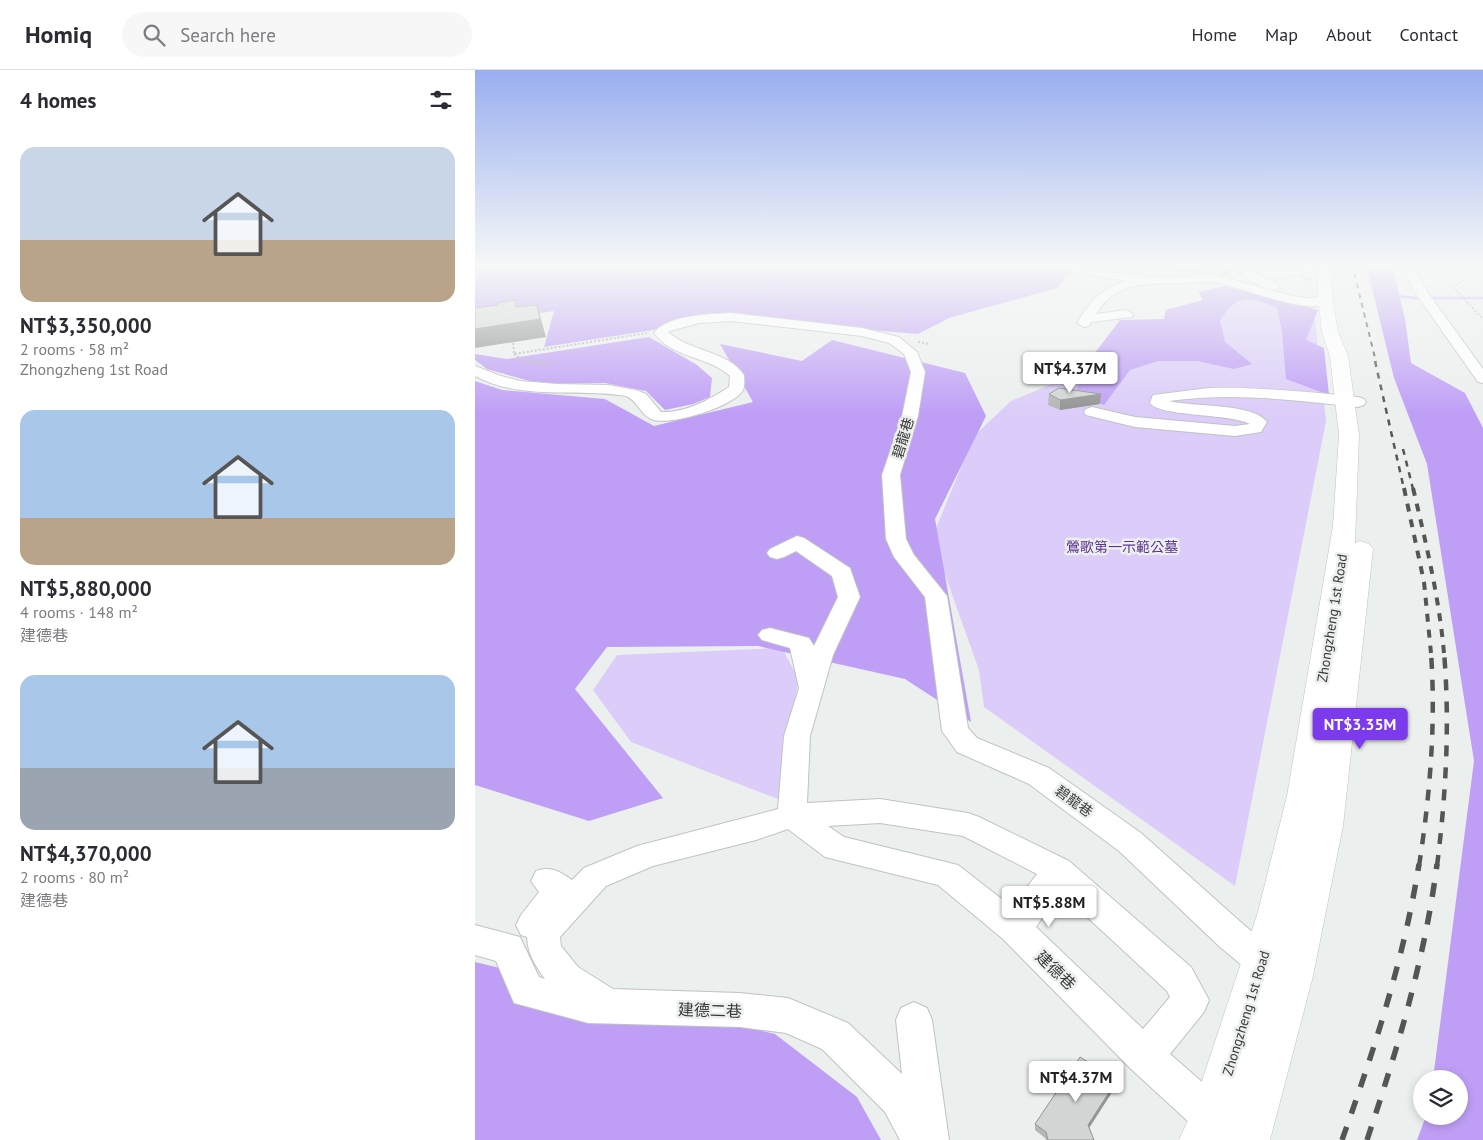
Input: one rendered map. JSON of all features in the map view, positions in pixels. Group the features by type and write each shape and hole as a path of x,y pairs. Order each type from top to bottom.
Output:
{"main road":[{"name":"Zhongzheng 1st Road","path":"1245,1140 1292,976 1325,826 1355,592 1362,514 1363,438 1351,401 1336,314"},
{"name":"Zhongzheng 1st Road","path":"1209,1130 1278,912 1305,796 1345,526 1351,401"}],"street":[{"path":"1089,314 1085,321 1110,314"},
{"path":"1437,314 1483,379"},
{"name":"碧龍巷","path":"662,331 665,328 698,319 731,317 862,332 894,340 910,352 918,372 910,416 891,475 895,539 904,557 936,596 955,731 967,745 1039,776 1130,842 1262,961 1292,976"},
{"path":"475,370 500,380 537,388 597,388 634,394 641,399 643,405 652,413 662,417 677,415 701,407 721,399 736,389 737,375 730,367 702,357 666,339 661,333 662,331"},
{"path":"1091,412 1135,422 1235,431 1255,428 1259,422 1249,417 1232,413 1169,407 1158,403 1159,398 1176,395 1229,392 1288,393 1351,401"},
{"path":"777,553 797,542 842,573 849,597 821,655 797,736 792,816"},
{"path":"770,635 801,644 811,688"},
{"path":"607,1006 566,979 545,951 543,932 595,877 648,855 756,828 792,816 879,811 968,824 1058,870 1179,979 1191,1000 1144,1056"},
{"name":"建德巷","path":"792,816 836,848 947,874 1015,929 1144,1056 1209,1130 1245,1140"},
{"path":"1015,929 1058,870"},
{"path":"543,932 530,929 560,889 547,881"},
{"name":"建德二巷","path":"475,940 508,948 527,991 588,1006 739,1010 788,1016 835,1036 899,1098 922,1140"},
{"path":"914,1020 929,1140"}],"path":[{"path":"894,340 898,332 896,329 902,323 898,314"},
{"path":"514,354 662,331"},
{"path":"512,336 514,354 522,360 553,364"}],"green space":[{"name":"鶯歌第一示範公墓","path":"1202,314 1314,314 1326,421 1235,886 984,707 979,670 932,538 974,436 1011,401 1123,354"},
{"path":"782,648 798,678 783,801 631,742 593,690 617,655"}],"shaded area":[{"path":"475,314 533,314 475,322"},
{"path":"553,314 964,314 949,318 918,334 700,315 653,330 544,347"},
{"path":"1165,314 1225,314 1220,320 1225,342 1252,364 1234,369 1197,361 1158,361 1130,370 1104,405 1075,393 1088,362 1120,320 1164,319"},
{"path":"1278,314 1316,314 1306,340 1324,348 1329,395 1286,379 1282,331"},
{"path":"1378,314 1404,314 1411,363 1465,393 1483,428 1483,1140 1417,1140 1423,1125 1468,1125 1468,1070 1434,1070 1474,761 1427,464 1394,378"},
{"path":"649,337 697,365 712,378 710,397 693,404 665,410 646,391 605,383 540,384 487,369 475,360 475,354 507,359"},
{"path":"832,340 965,373 986,416 935,519 971,722 905,679 758,646 607,647 575,689 663,798 589,821 475,785 475,381 502,390 605,399 654,426 753,402 720,344 802,361"},
{"path":"475,962 775,1034 857,1097 881,1140 475,1140"}],"building":[{"path":"475,314 539,314 540,319 475,329"},
{"path":"1059,388 1101,394 1060,400 1049,394"},
{"path":"1080,1057 1117,1080 1088,1125 1094,1140 1048,1140 1046,1132 1035,1124"}],"railway":[{"path":"1364,314 1376,362"},
{"path":"1375,361 1404,489"},
{"path":"1403,449 1413,489"},
{"path":"1404,488 1424,582 1431,653"},
{"path":"1413,488 1435,591 1444,653"},
{"path":"1419,866 1431,759 1433,706 1431,652"},
{"path":"1437,866 1443,812 1447,732 1444,652"},
{"path":"1342,1140 1387,1004 1405,935 1419,864"},
{"path":"1367,1140 1409,1004 1425,935 1437,864"}]}
